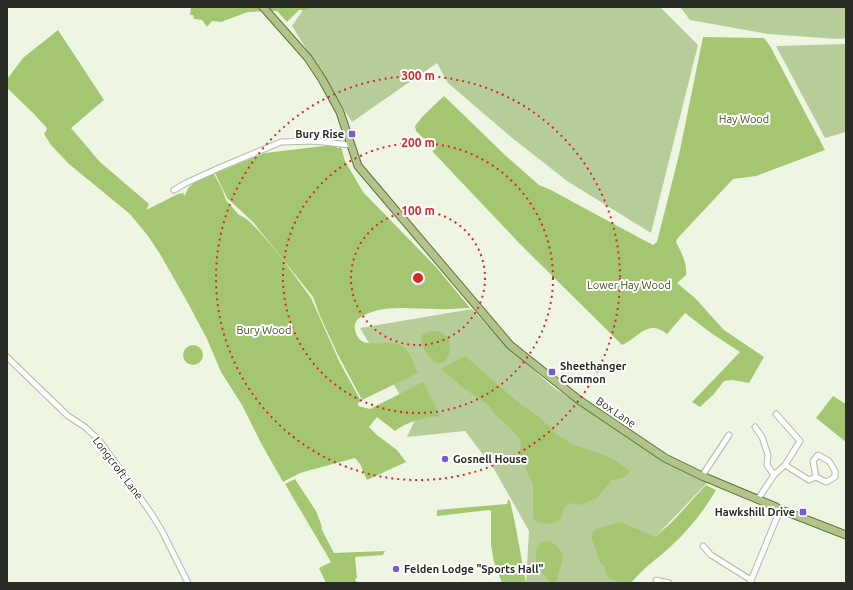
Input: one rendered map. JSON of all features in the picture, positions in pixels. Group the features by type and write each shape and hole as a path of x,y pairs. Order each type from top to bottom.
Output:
{"main road":[{"name":"Box Lane","path":"263,7 308,58 322,79 340,112 358,166 510,345 579,400 631,436 674,463 780,510 846,535"}],"street":[{"path":"174,190 218,168 281,142 314,141 350,145"},
{"name":"Longcroft Lane","path":"7,357 68,416 85,427 99,440 151,513 162,531 188,583"},
{"path":"758,499 774,475 785,465 800,441 776,414"},
{"path":"755,427 762,437 768,455 768,465 774,475"},
{"path":"702,476 729,435"},
{"path":"785,465 809,480 816,477 826,482 835,477 835,471 829,462 818,455 813,461 816,477"},
{"path":"703,546 711,555 750,582 780,510"},
{"path":"656,580 669,583"}],"green space":[{"path":"191,7 310,7 309,10 299,10 287,22 277,11 248,12 221,22 212,21 207,27 202,20 194,19 193,15 190,15"},
{"path":"305,7 660,7 698,45 651,233 567,181 511,137 448,83 437,63 352,122 292,26"},
{"path":"680,7 846,7 846,38 837,39 768,34 690,20"},
{"name":"Bury Wood","path":"58,30 104,100 71,128 100,162 149,204 146,210 178,194 183,193 185,196 192,184 200,179 214,174 226,200 238,214 248,220 259,231 281,257 311,298 340,363 361,401 358,403 358,406 370,409 423,382 440,416 416,420 395,431 377,417 369,427 397,450 406,462 367,480 360,464 355,458 300,473 283,482 242,405 221,372 207,339 189,305 148,236 130,214 69,164 51,145 44,134 47,129 46,127 7,88 7,77 8,78 23,58"},
{"name":"Lower Hay Wood","path":"703,37 764,38 770,46 825,150 756,176 733,179 677,239 676,242 684,258 686,266 686,275 677,283 695,298 724,330 764,357 749,383 733,380 724,381 714,394 700,407 692,402 740,352 711,333 685,313 667,334 654,328 648,329 622,345 519,243 432,151 435,150 416,131 415,126 444,96 506,156 539,185 653,245 657,242 679,155"},
{"path":"846,44 846,132 825,138 776,46"},
{"path":"336,145 337,148 341,147 345,161 363,192 436,267 470,308 382,309 364,315 358,319 355,323 355,330 358,337 363,342 392,343 405,348 411,356 418,373 362,400 338,355 313,297 253,222 227,198 215,173 265,153"},
{"path":"472,309 504,344 553,387 661,459 708,482 657,535 618,583 526,583 529,531 494,469 465,431 407,437 415,420 360,328"},
{"path":"429,331 440,332 447,337 450,345 446,360 441,363 434,361 426,352 422,344 422,335"},
{"path":"193,345 200,348 203,355 200,362 193,365 186,362 183,355 186,348"},
{"path":"465,356 520,404 538,416 558,435 572,444 612,458 627,469 629,473 623,478 612,480 596,499 579,505 572,503 565,506 561,518 557,522 549,524 534,520 533,485 520,455 521,440 495,415 489,406 441,369"},
{"path":"833,396 846,404 846,442 816,418"},
{"path":"295,479 316,511 322,530 334,553 385,551 383,555 355,557 357,578 355,579 357,583 326,583 319,568 331,562 285,484"},
{"path":"706,485 716,490 701,513 677,541 631,583 618,582 607,575 605,572 605,567 600,562 592,540 592,533 596,529 621,522 655,537 672,522"},
{"path":"508,499 510,501 515,523 526,583 502,583 494,562 491,545 491,511 437,516 437,510 507,504"},
{"path":"545,541 555,544 560,549 563,558 556,583 550,583 537,565 536,550 542,542"}],"place":[{"name":"Bury Rise","path":"352,134"},
{"name":"Sheethanger Common","path":"552,372"},
{"name":"Gosnell House","path":"445,459"},
{"name":"Hawkshill Drive","path":"803,512"},
{"name":"Felden Lodge \"Sports Hall\"","path":"396,569"}],"park label":[{"name":"Hay Wood","path":"744,119"}]}
